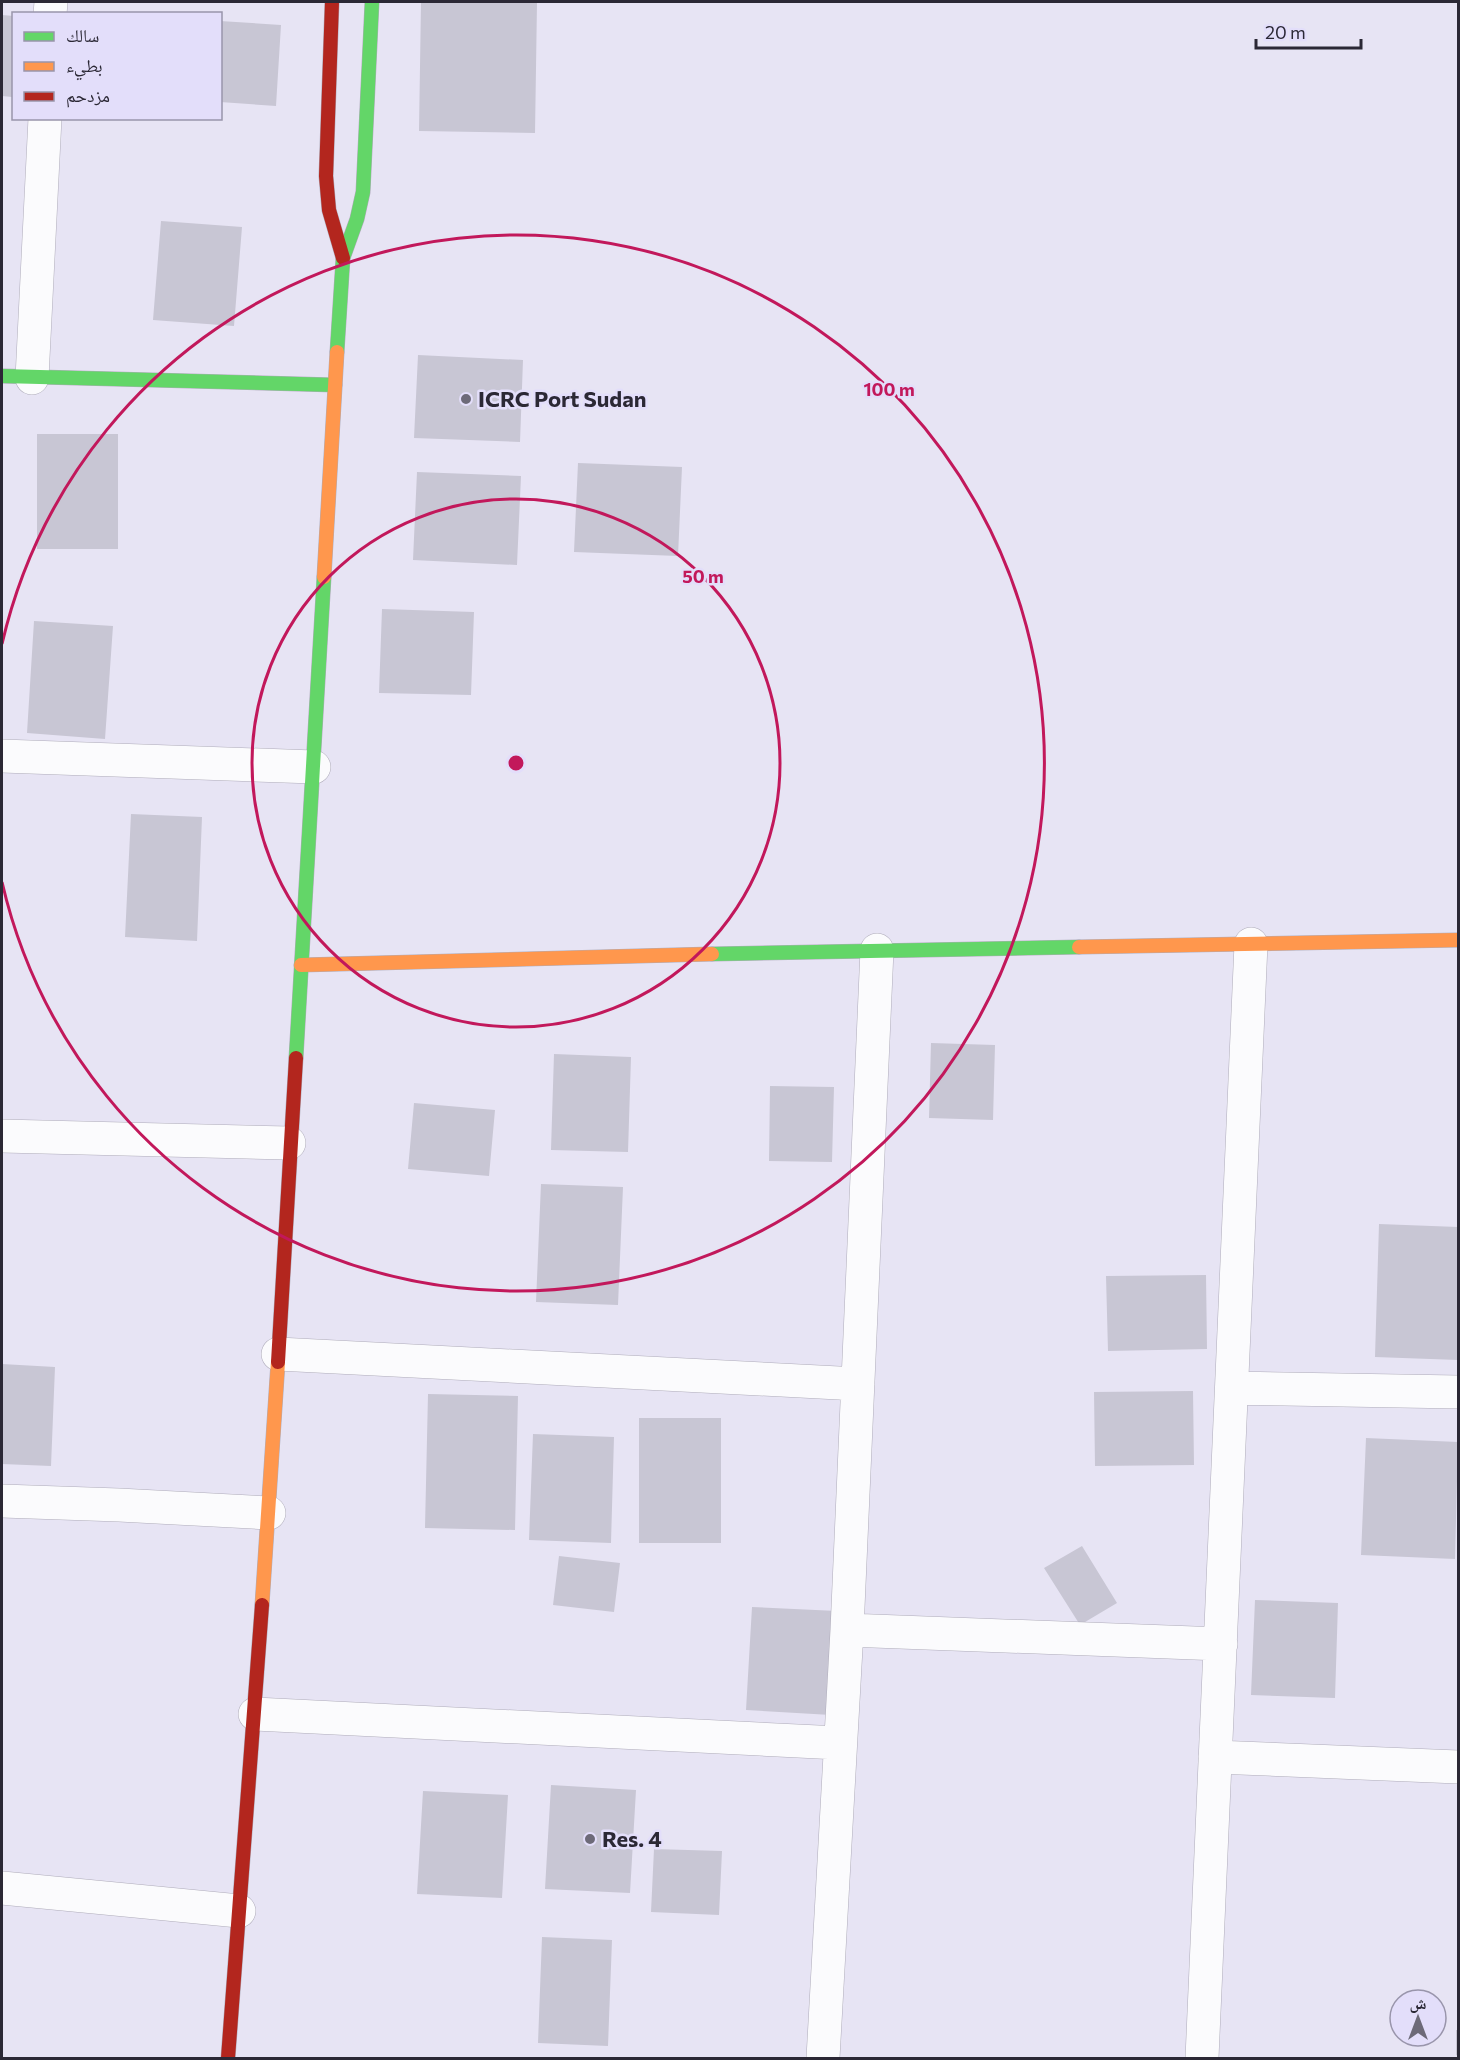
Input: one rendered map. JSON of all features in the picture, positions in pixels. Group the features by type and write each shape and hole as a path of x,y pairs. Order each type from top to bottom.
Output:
{"main road":[{"path":"332,2 326,176 329,210 343,258"},
{"path":"228,2058 269,1513 289,1143 302,965 343,258 357,219 363,192 372,2"},
{"path":"17,377 335,384"},
{"path":"302,965 877,950 1458,940"}],"street":[{"path":"17,377 45,120"},
{"path":"2,756 314,767"},
{"path":"1202,2058 1251,944"},
{"path":"823,2058 847,1630 877,950"},
{"path":"2,1136 289,1143"},
{"path":"278,1354 858,1384"},
{"path":"1232,1388 1458,1392"},
{"path":"2,1501 269,1513"},
{"path":"847,1630 1221,1644"},
{"path":"255,1714 839,1743"},
{"path":"1215,1757 1458,1767"},
{"path":"2,1888 239,1911"}],"building":[{"path":"421,2 537,3 535,133 419,131"},
{"path":"2,15 12,16 12,97 2,96"},
{"path":"222,21 281,25 276,106 222,102"},
{"path":"161,221 242,227 234,326 153,320"},
{"path":"418,355 523,360 520,442 414,438"},
{"path":"37,434 118,434 118,549 37,549"},
{"path":"578,463 682,467 678,556 574,552"},
{"path":"417,472 521,476 517,565 413,560"},
{"path":"382,609 474,612 471,695 379,693"},
{"path":"34,621 113,626 105,739 27,733"},
{"path":"131,814 202,817 197,941 125,937"},
{"path":"931,1043 995,1045 993,1120 929,1118"},
{"path":"554,1054 631,1057 628,1152 551,1150"},
{"path":"770,1086 834,1087 832,1162 769,1161"},
{"path":"414,1103 495,1110 489,1176 408,1169"},
{"path":"541,1184 623,1187 618,1305 536,1302"},
{"path":"1379,1224 1458,1227 1458,1360 1375,1357"},
{"path":"1206,1275 1207,1349 1108,1351 1106,1276"},
{"path":"2,1364 55,1367 51,1466 2,1464"},
{"path":"1193,1391 1194,1465 1095,1466 1094,1392"},
{"path":"428,1394 518,1396 515,1530 425,1528"},
{"path":"639,1418 721,1418 721,1543 639,1543"},
{"path":"533,1434 614,1437 611,1543 529,1540"},
{"path":"1366,1438 1458,1442 1455,1559 1361,1555"},
{"path":"1082,1546 1117,1603 1080,1625 1044,1568"},
{"path":"559,1556 620,1563 614,1612 553,1605"},
{"path":"1255,1600 1338,1603 1335,1698 1251,1695"},
{"path":"752,1607 837,1611 831,1715 746,1710"},
{"name":"Res. 4","path":"551,1785 636,1790 630,1893 545,1889"},
{"path":"423,1791 508,1795 502,1898 417,1894"},
{"path":"654,1849 722,1851 719,1915 651,1912"},
{"path":"542,1937 612,1940 608,2046 538,2043"},
{"path":"1456,2030 1458,2030 1458,2056 1456,2055"}],"traffic: fast":[{"path":"337,352 343,258 357,219 363,192 372,2"},
{"path":"2,376 335,385"},
{"path":"296,1058 324,577"},
{"path":"712,954 1079,947"}],"traffic: slow":[{"path":"324,577 337,352"},
{"path":"1079,947 1458,940"},
{"path":"301,965 712,954"},
{"path":"262,1605 278,1362"}],"traffic: jam":[{"path":"332,2 326,176 329,210 343,258"},
{"path":"278,1362 296,1058"},
{"path":"228,2058 262,1605"}],"place":[{"name":"ICRC Port Sudan","path":"466,399"},
{"name":"Res. 4","path":"590,1839"}]}
